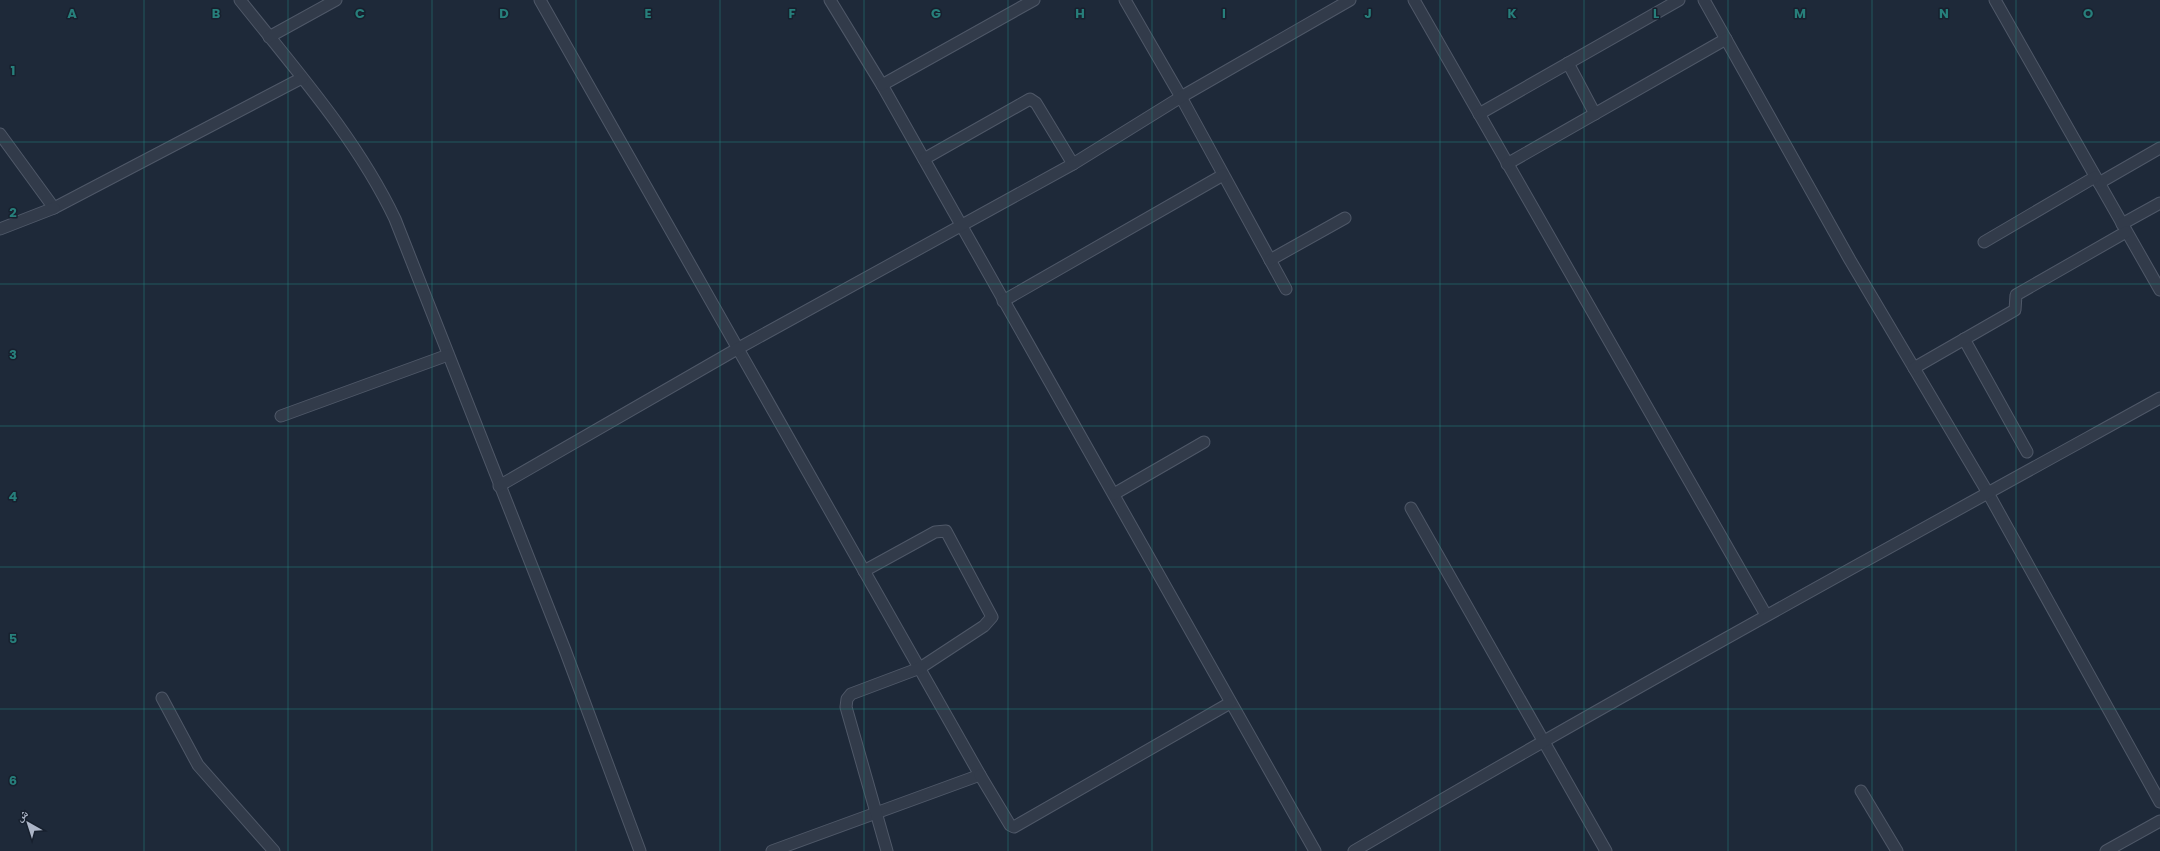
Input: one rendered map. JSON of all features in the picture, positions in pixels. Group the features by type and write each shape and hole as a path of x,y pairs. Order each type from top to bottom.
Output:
{"street":[{"path":"240,0 302,78 362,161 388,205 565,650 640,851"},
{"path":"269,37 336,0"},
{"path":"540,0 864,572 1010,825 1014,827 1230,702"},
{"path":"830,0 882,85 1315,851"},
{"path":"882,85 1034,0"},
{"path":"1125,0 1181,97 1222,175 1286,289"},
{"path":"500,486 737,349 961,227 1072,164 1181,97 1350,0"},
{"path":"1414,0 1766,615"},
{"path":"1479,114 1679,0"},
{"path":"1704,0 1850,260 1988,493 2160,802"},
{"path":"1995,0 2160,290"},
{"path":"1507,164 1726,39"},
{"path":"1568,64 1595,114"},
{"path":"0,228 54,208 302,78"},
{"path":"924,159 1030,99 1036,103 1072,164"},
{"path":"0,134 54,208"},
{"path":"1984,242 2097,180 2160,148"},
{"path":"1003,301 1222,175"},
{"path":"1914,368 2015,310 2016,295 2124,228 2160,202"},
{"path":"1270,260 1344,218"},
{"path":"1964,339 2027,452"},
{"path":"281,416 448,355"},
{"path":"1354,851 1544,740 1766,615 2160,398"},
{"path":"1114,494 1204,442"},
{"path":"1411,508 1484,639 1544,740 1606,851"},
{"path":"864,572 935,532 946,531 949,534 992,617 984,626 920,668 851,694 846,703 887,851"},
{"path":"162,698 198,765 274,851"},
{"path":"772,851 876,815 980,775"},
{"path":"1861,791 1897,851"},
{"path":"2106,851 2160,821"}]}
